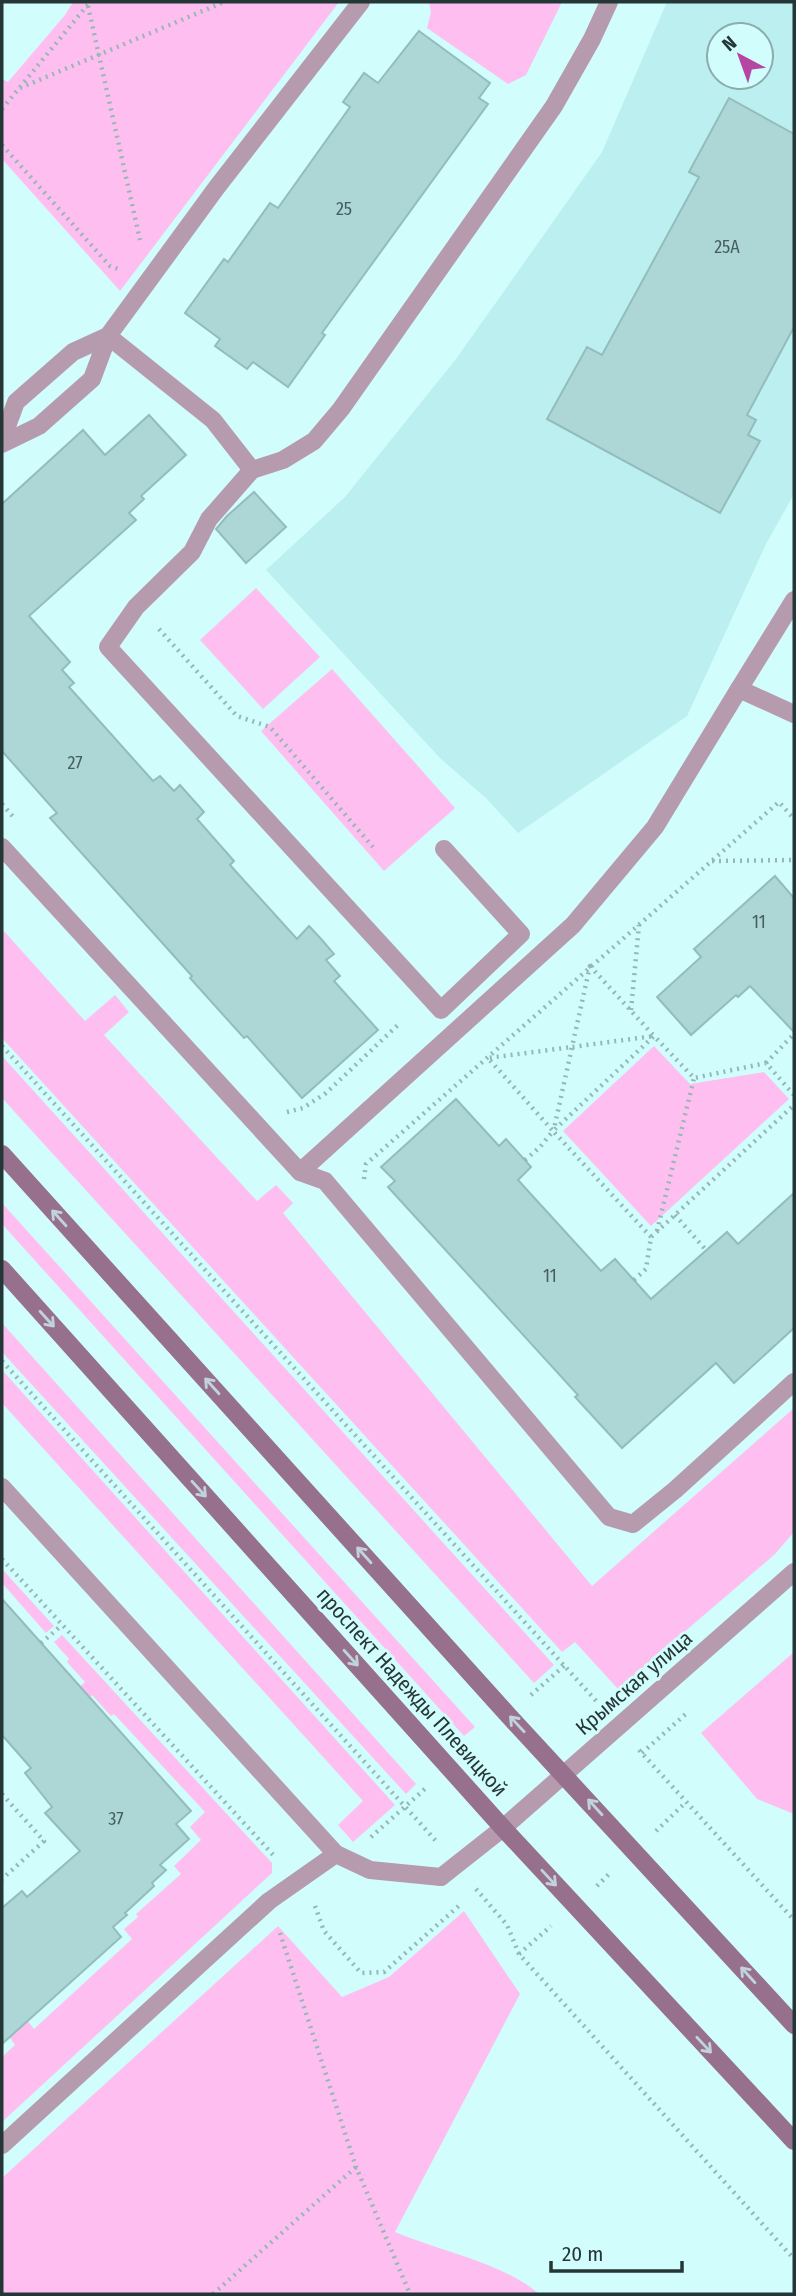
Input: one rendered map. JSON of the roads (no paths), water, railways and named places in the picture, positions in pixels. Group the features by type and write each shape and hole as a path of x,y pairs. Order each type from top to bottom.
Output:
{"main road":[{"path":"2,1154 794,2025"},
{"name":"проспект Надежды Плевицкой","path":"2,1269 503,1828 794,2141"}],"street":[{"path":"2,442 39,426 92,379 108,336 217,187 361,2"},
{"path":"444,849 521,934 441,1010 108,647 136,607 192,552 209,519 252,470 283,460 314,441 341,409 554,106 592,40 608,2"},
{"path":"2,442 16,402 73,352 108,336"},
{"path":"108,336 213,421 252,470"},
{"path":"300,1172 573,926 655,827 794,600"},
{"path":"739,689 794,714"},
{"path":"2,847 300,1172 325,1181 609,1517 633,1524 675,1490 794,1382"},
{"path":"2,1487 336,1854 269,1901 2,2146"},
{"name":"Крымская улица","path":"336,1854 370,1870 441,1877 503,1828 794,1572"}]}
